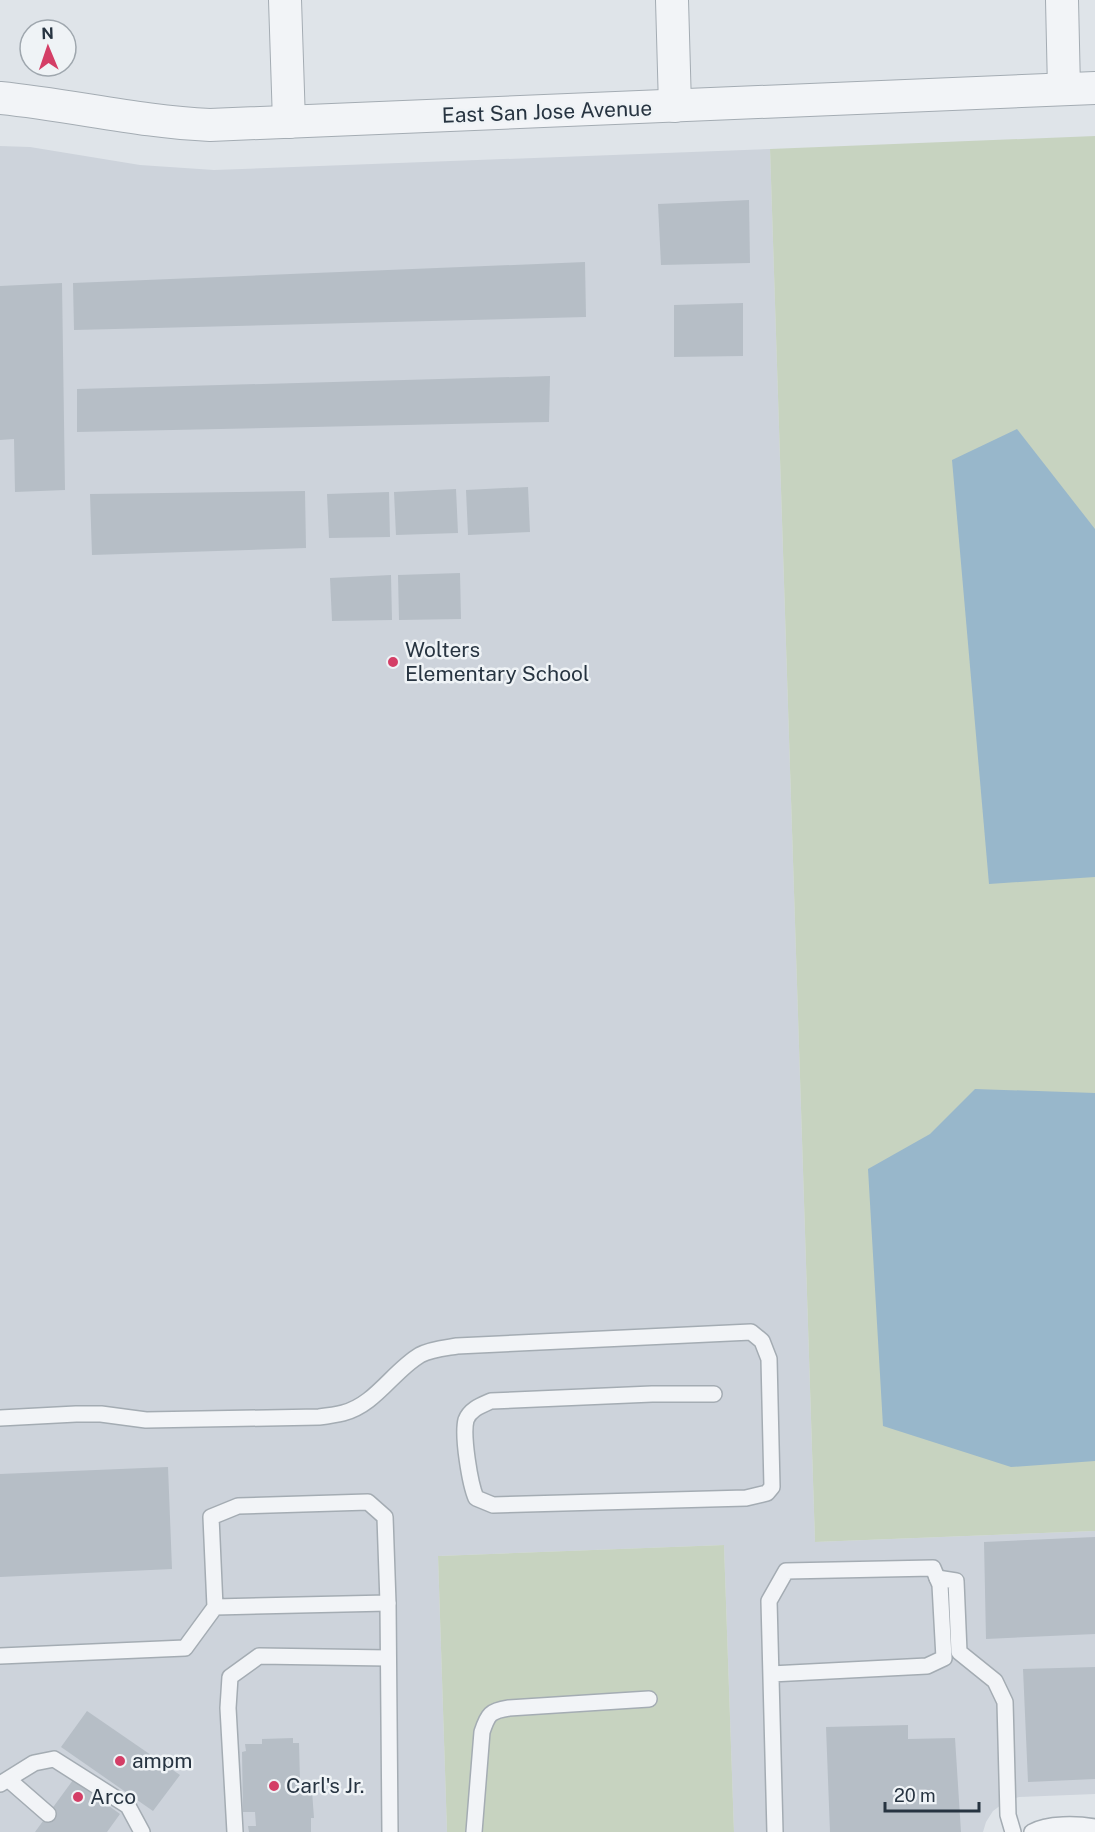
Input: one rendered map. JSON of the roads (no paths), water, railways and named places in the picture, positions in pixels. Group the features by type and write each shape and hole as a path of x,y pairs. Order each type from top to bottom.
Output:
{"street":[{"path":"285,0 289,122"},
{"path":"672,0 675,106"},
{"path":"1062,0 1064,89"},
{"name":"East San Jose Avenue","path":"0,98 168,123 210,125 1095,88"}],"lane":[{"path":"0,1418 76,1414 146,1419 320,1417 344,1413 357,1407 369,1400 422,1354 435,1350 457,1346 751,1332 762,1341 769,1359 772,1487 767,1493 746,1498 493,1505 476,1498 470,1485 466,1419 474,1409 491,1401 652,1394 714,1394"},
{"path":"0,1656 185,1648 215,1607 212,1517 238,1506 368,1502 385,1517 390,1832"},
{"path":"771,1674 927,1666 944,1659 940,1585 933,1568 786,1571 769,1601 775,1832"},
{"path":"937,1578 956,1581 959,1652 996,1681 1005,1702 1008,1815 1013,1832"},
{"path":"215,1607 388,1603"},
{"path":"235,1832 228,1708 230,1677 259,1656 388,1658"},
{"path":"474,1832 482,1732 487,1717 495,1710 650,1699"},
{"path":"48,1814 4,1782 34,1763 54,1759 128,1806 142,1832"},
{"path":"1032,1832 1039,1828 1095,1827"}],"water":[{"path":"1017,429 1095,529 1095,877 989,884 952,460"},
{"path":"975,1089 1095,1093 1095,1461 1011,1467 883,1426 868,1169 930,1134"}],"place":[{"name":"Wolters Elementary School","path":"393,662"},
{"name":"ampm","path":"120,1761"},
{"name":"Carl's Jr.","path":"274,1786"},
{"name":"Arco","path":"78,1797"}]}
